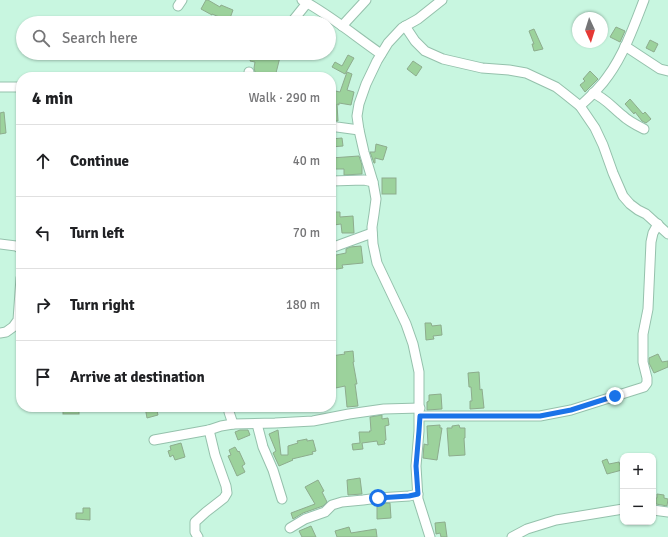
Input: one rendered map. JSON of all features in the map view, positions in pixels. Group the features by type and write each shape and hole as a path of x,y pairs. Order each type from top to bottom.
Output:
{"street":[{"path":"342,26 366,0"},
{"path":"430,537 418,499 416,466 420,412 419,372 413,344 406,324 377,263 372,233 376,199 373,182 364,152 357,116 359,104 366,84 388,43 402,28 418,19 442,0"},
{"path":"580,106 596,91 608,76 625,46 644,0"},
{"path":"295,16 304,1 329,16"},
{"path":"336,21 381,54"},
{"path":"405,26 415,41 425,51 443,59 476,66 526,73 556,87 580,106 595,128 623,196 630,204 646,214 668,234"},
{"path":"625,46 660,69 668,71"},
{"path":"0,87 16,87"},
{"path":"593,93 600,95 623,116 644,129"},
{"path":"336,126 359,130"},
{"path":"336,181 364,180 373,182"},
{"path":"154,440 233,424 313,421 384,409 420,412 540,416 571,410 644,387 647,383 647,378 643,362 643,334 648,309 651,242 653,233 658,224"},
{"path":"336,246 372,233"},
{"path":"0,244 16,246"},
{"path":"0,333 6,332 14,327 16,324"},
{"path":"229,412 233,424"},
{"path":"257,424 263,447 273,470 282,499"},
{"path":"198,537 195,532 195,522 224,498 227,493 209,430"},
{"path":"290,528 305,519 325,512 332,504 418,494"},
{"path":"512,537 528,529 556,520 620,509"},
{"path":"656,510 668,512"}],"building":[{"path":"206,0 208,0 220,7 221,5 233,10 231,16 217,16 201,9"},
{"path":"616,27 625,31 620,42 610,37"},
{"path":"534,29 543,49 534,51 532,44 534,44 529,31"},
{"path":"650,40 658,44 654,52 646,48"},
{"path":"348,55 354,58 345,74 332,67 335,62 342,66"},
{"path":"279,60 276,72 255,72 255,62 250,61"},
{"path":"413,61 422,67 416,76 407,69"},
{"path":"590,71 598,79 585,92 580,85 585,81 583,79"},
{"path":"347,72 352,74 347,90 354,92 351,105 337,104 338,121 336,121 336,91 340,92"},
{"path":"630,99 643,114 645,112 651,119 646,123 642,121 635,112 634,114 625,104"},
{"path":"4,112 6,133 0,134 0,113"},
{"path":"342,138 343,146 336,147 336,139"},
{"path":"376,144 387,147 383,160 375,158 374,163 370,152 375,152"},
{"path":"359,156 362,165 362,174 344,175 344,169 336,169 336,158"},
{"path":"382,178 396,178 396,194 382,194"},
{"path":"336,212 340,212 340,217 353,216 354,233 342,233 341,224 336,225"},
{"path":"361,246 363,263 342,265 343,268 336,269 336,255 346,253 346,249"},
{"path":"425,323 431,323 432,326 441,325 442,335 433,336 434,339 426,340"},
{"path":"353,351 358,406 347,407 345,386 336,388 336,355 345,354 344,352"},
{"path":"658,354 662,362 668,361 668,367 654,373 649,363 649,358"},
{"path":"479,372 480,390 482,389 484,408 470,409 470,401 472,401 468,373"},
{"path":"441,394 442,409 427,410 429,395"},
{"path":"63,412 79,412 79,414 63,414"},
{"path":"146,412 157,412 158,415 147,418"},
{"path":"382,415 382,419 388,418 389,425 385,426 385,444 378,445 377,441 362,443 363,449 353,450 352,444 360,443 359,432 371,431 370,417"},
{"path":"440,425 440,428 442,428 437,460 423,458 424,444 428,445 427,426"},
{"path":"459,425 460,428 465,428 465,455 449,456 447,428 452,428 452,426"},
{"path":"240,430 248,430 250,435 238,440 235,432"},
{"path":"278,430 281,455 288,455 288,446 298,443 297,441 307,439 307,441 313,440 316,451 312,452 313,454 292,459 293,460 279,466 273,453 276,451 269,434"},
{"path":"181,443 185,457 175,460 173,455 170,457 168,451 171,450 170,446"},
{"path":"235,447 238,452 239,451 245,464 242,466 245,472 237,476 228,456 231,455 229,450"},
{"path":"607,459 609,464 619,462 620,471 607,474 602,461"},
{"path":"360,478 362,494 348,495 347,480"},
{"path":"318,480 324,491 322,492 327,502 323,506 303,513 293,519 291,513 315,504 305,487"},
{"path":"657,494 664,495 664,498 668,499 667,506 656,504"},
{"path":"390,503 391,518 377,519 377,504"},
{"path":"83,508 90,508 90,520 76,519 76,513 83,513"},
{"path":"445,522 447,537 441,537 440,533 436,534 435,523"},
{"path":"311,526 316,537 302,537 299,531"},
{"path":"349,527 351,533 376,529 377,537 337,537 335,531"}],"route":[{"path":"378,498 418,494 416,466 420,416 540,416 571,410 615,396"}]}
